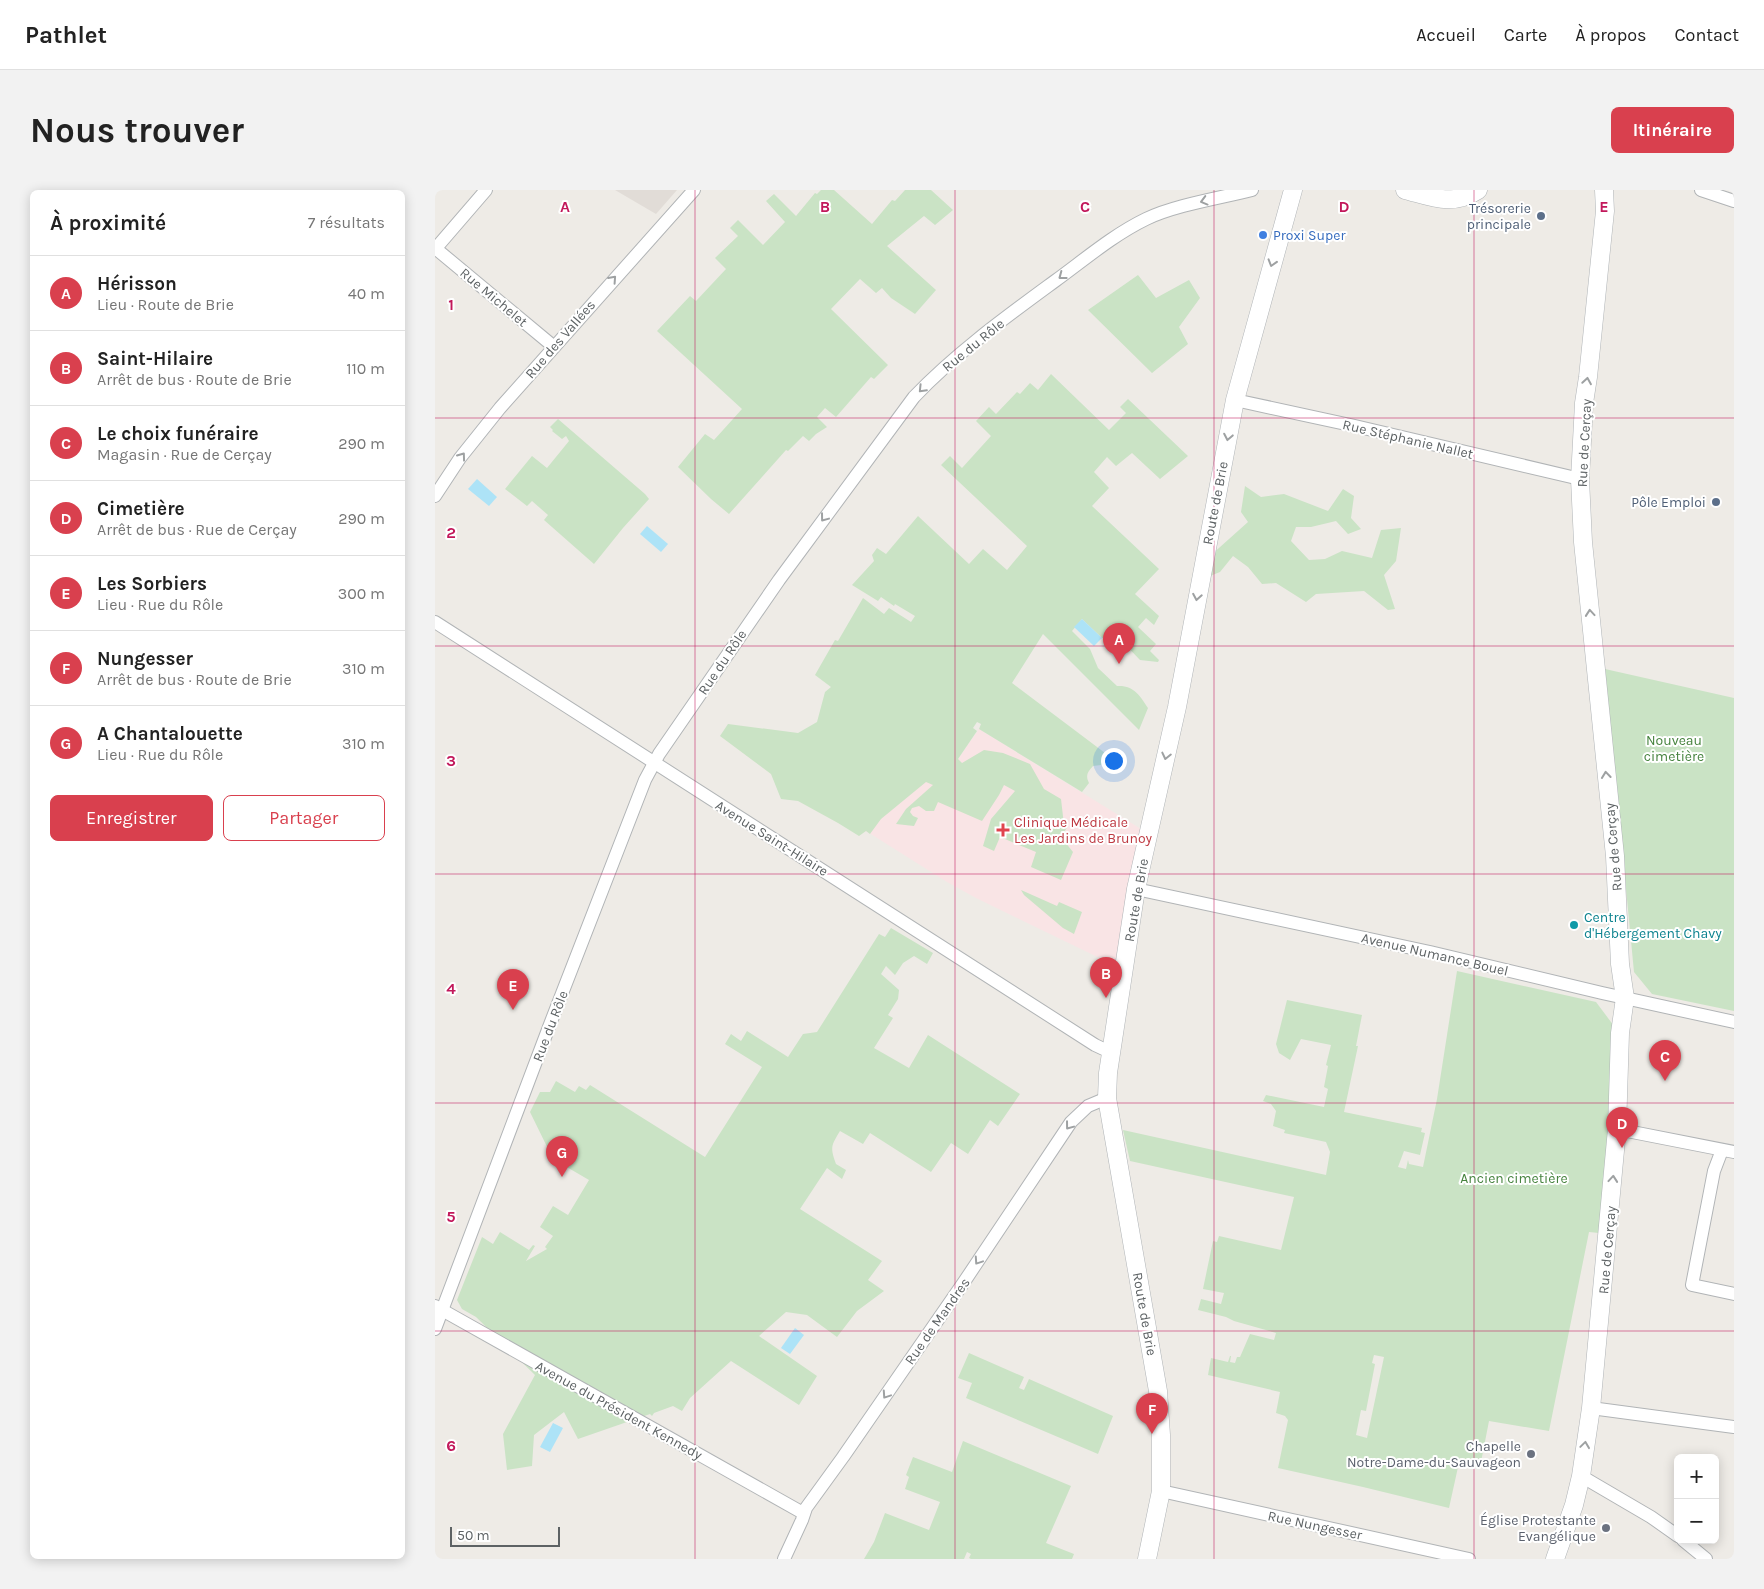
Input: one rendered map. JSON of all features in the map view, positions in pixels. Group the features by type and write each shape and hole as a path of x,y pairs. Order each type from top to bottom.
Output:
{"street":[{"path":"435,248 486,190"},
{"name":"Rue des Vallées","path":"435,496 474,440 553,346 694,190"},
{"name":"Rue du Rôle","path":"435,1329 439,1308 645,780 654,762 783,574 914,397 935,376 1019,308 1091,254 1128,230 1154,216 1204,201 1252,190"},
{"name":"Route de Brie","path":"1147,1559 1161,1491 1161,1435 1158,1391 1107,1098 1108,1073 1136,889 1177,706 1235,400 1293,190"},
{"path":"1405,190 1451,200 1462,199 1478,190"},
{"name":"Rue de Cerçay","path":"1555,1559 1574,1505 1581,1476 1591,1408 1617,1129 1620,1033 1625,998 1621,964 1615,856 1585,556 1581,479 1584,403 1603,231 1604,190"},
{"path":"1701,190 1734,201"},
{"name":"Rue Michelet","path":"435,248 553,346"},
{"name":"Rue Stéphanie Nallet","path":"1235,400 1581,479"},
{"name":"Avenue Saint-Hilaire","path":"435,622 1095,1045 1111,1052"},
{"name":"Avenue Numance Bouel","path":"1136,889 1431,952 1734,1022"},
{"name":"Rue de Mandres","path":"784,1559 802,1520 803,1513 964,1282 1071,1122 1088,1106 1107,1098"},
{"path":"1617,1129 1728,1151 1714,1171 1692,1285 1734,1294"},
{"name":"Avenue du Président Kennedy","path":"439,1308 803,1513"},
{"path":"1591,1408 1734,1427"},
{"path":"1581,1476 1644,1512 1674,1533"},
{"name":"Rue Nungesser","path":"1161,1491 1469,1559"},
{"path":"1688,1544 1706,1559"}],"shaded area":[{"path":"615,190 677,190 656,214"},
{"name":"Clinique Médicale Les Jardins de Brunoy","path":"841,694 954,765 979,729 1141,829 1116,966 976,898 866,831"}],"green space":[{"path":"821,190 834,190 872,224 892,200 895,201 905,190 931,190 953,210 935,225 924,216 887,246 936,290 915,314 891,298 882,288 876,293 860,279 831,309 888,365 874,379 871,377 836,417 825,408 817,417 827,427 809,441 803,436 788,451 786,450 729,514 678,467 705,434 714,440 742,409 657,331 690,296 696,301 726,269 715,258 738,236 730,228 738,220 763,245 785,222 766,201 774,194 796,216 815,193 817,194"},
{"path":"1138,275 1156,298 1189,280 1200,298 1179,327 1188,344 1152,373 1088,310"},
{"path":"1051,374 1109,430 1126,413 1120,407 1128,399 1188,456 1160,479 1132,453 1116,466 1107,457 1094,472 1109,488 1092,506 1159,569 1135,594 1159,616 1154,625 1146,618 1138,627 1156,644 1150,651 1159,660 1158,662 1140,660 1117,636 1102,638 1082,619 1072,631 1090,649 1098,668 1117,686 1128,687 1136,692 1148,708 1139,730 1043,634 1012,683 1109,756 1101,765 1093,766 1090,770 1087,776 1089,783 1082,792 979,729 981,724 977,722 973,728 977,731 958,759 962,763 984,750 1003,753 1030,764 1044,789 1061,799 1064,825 1068,826 1061,837 1073,852 1061,880 1031,867 1036,852 1000,837 994,851 983,846 991,819 1015,791 1004,785 982,821 938,802 934,811 926,811 919,806 912,808 910,812 918,818 914,826 896,824 906,809 933,785 926,782 881,819 870,834 866,831 859,836 798,801 781,799 771,774 720,736 728,724 798,733 817,722 825,692 831,687 815,675 835,640 838,641 863,598 884,614 889,608 911,622 915,616 895,604 894,606 881,597 878,601 852,585 874,561 872,555 877,548 886,554 918,516 969,564 983,549 1007,570 1027,546 941,465 950,456 962,468 991,436 976,421 989,407 996,414 1017,392 1020,394 1030,383 1038,390"},
{"path":"558,419 649,499 594,564 544,520 548,515 532,501 527,506 505,489 532,456 547,468 569,441 566,436 562,439 550,427"},
{"path":"1245,486 1261,497 1284,494 1328,511 1343,489 1354,496 1351,518 1361,529 1348,534 1336,521 1311,527 1296,527 1291,541 1309,560 1325,559 1342,551 1372,558 1381,530 1401,528 1396,561 1384,575 1395,609 1388,610 1364,591 1316,594 1306,602 1276,583 1262,584 1248,567 1233,556 1220,572 1210,576 1210,556 1248,522 1241,512"},
{"name":"Nouveau cimetière","path":"1605,669 1734,698 1734,1011 1652,994 1634,972"},
{"path":"1021,890 1057,906 1059,902 1082,912 1074,934 1063,928 1024,895"},
{"path":"891,928 933,953 927,964 914,956 903,963 895,975 886,966 881,974 899,990 898,999 888,1015 893,1018 874,1048 909,1068 928,1035 1020,1094 998,1126 990,1120 968,1154 951,1143 931,1172 870,1133 863,1144 840,1131 832,1150 836,1164 846,1170 842,1179 827,1168 800,1209 882,1261 868,1280 884,1291 857,1311 837,1337 807,1315 786,1312 759,1336 817,1376 799,1405 731,1361 690,1398 682,1411 673,1406 654,1413 652,1416 650,1414 578,1439 564,1412 534,1435 532,1466 507,1470 503,1434 535,1375 476,1317 462,1309 457,1300 482,1237 493,1244 500,1232 529,1250 533,1245 535,1246 526,1261 547,1249 545,1247 553,1236 540,1227 553,1206 568,1215 589,1180 553,1159 530,1112 540,1092 550,1092 556,1081 575,1092 579,1086 586,1090 590,1085 705,1157 762,1067 725,1044 731,1034 741,1041 747,1031 788,1057 803,1034 817,1032 879,934 885,937"},
{"name":"Ancien cimetière","path":"1457,971 1596,1002 1614,1026 1612,1106 1599,1233 1589,1232 1549,1431 1489,1421 1481,1462 1460,1458 1449,1508 1278,1468 1288,1420 1285,1416 1276,1413 1280,1392 1208,1375 1211,1358 1228,1362 1231,1356 1230,1362 1235,1363 1237,1357 1240,1357 1250,1334 1274,1340 1276,1333 1198,1310 1201,1299 1221,1304 1224,1293 1203,1289 1213,1241 1217,1242 1219,1236 1281,1250 1294,1197 1130,1161 1123,1130 1326,1175 1330,1152 1326,1142 1284,1133 1285,1130 1273,1126 1276,1111 1271,1104 1263,1101 1266,1095 1324,1107 1328,1089 1324,1087 1328,1066 1326,1065 1331,1045 1301,1039 1290,1060 1279,1053 1276,1044 1287,1000 1362,1015 1356,1046 1358,1046 1344,1112 1422,1128 1421,1132 1425,1133 1420,1155 1404,1151 1398,1167 1406,1169 1408,1160 1409,1164 1423,1167 1437,1099","holes":["1374,1355 1384,1357 1367,1438 1356,1435 1361,1410 1366,1411 1375,1364 1372,1363"]},
{"path":"969,1353 1024,1377 1019,1388 1024,1390 1029,1379 1113,1416 1098,1454 966,1398 972,1383 958,1378"},
{"path":"963,1441 1071,1486 1046,1543 1074,1554 1072,1559 971,1559 969,1558 971,1554 967,1552 964,1559 864,1559 874,1542 885,1513 929,1530 940,1502 905,1489 909,1477 906,1475 913,1457 952,1472"}],"water":[{"path":"477,479 497,497 489,506 468,489"},
{"path":"647,526 668,544 661,552 640,534"},
{"path":"1082,619 1102,638 1094,646 1074,627"},
{"path":"795,1328 804,1335 790,1354 781,1348"},
{"path":"553,1423 563,1428 550,1452 540,1447"}],"place":[{"name":"Trésorerie principale","path":"1541,216"},
{"name":"Proxi Super","path":"1263,235"},
{"name":"Pôle Emploi","path":"1716,502"},
{"name":"Hérisson","path":"1119,664"},
{"name":"Clinique Médicale Les Jardins de Brunoy","path":"1003,830"},
{"name":"Centre d'Hébergement Chavy","path":"1574,925"},
{"name":"Saint-Hilaire","path":"1106,998"},
{"name":"Les Sorbiers","path":"513,1010"},
{"name":"Le choix funéraire","path":"1665,1081"},
{"name":"Cimetière","path":"1622,1148"},
{"name":"A Chantalouette","path":"562,1177"},
{"name":"Nungesser","path":"1152,1434"},
{"name":"Chapelle Notre-Dame-du-Sauvageon","path":"1531,1454"},
{"name":"Église Protestante Evangélique","path":"1606,1528"}]}
